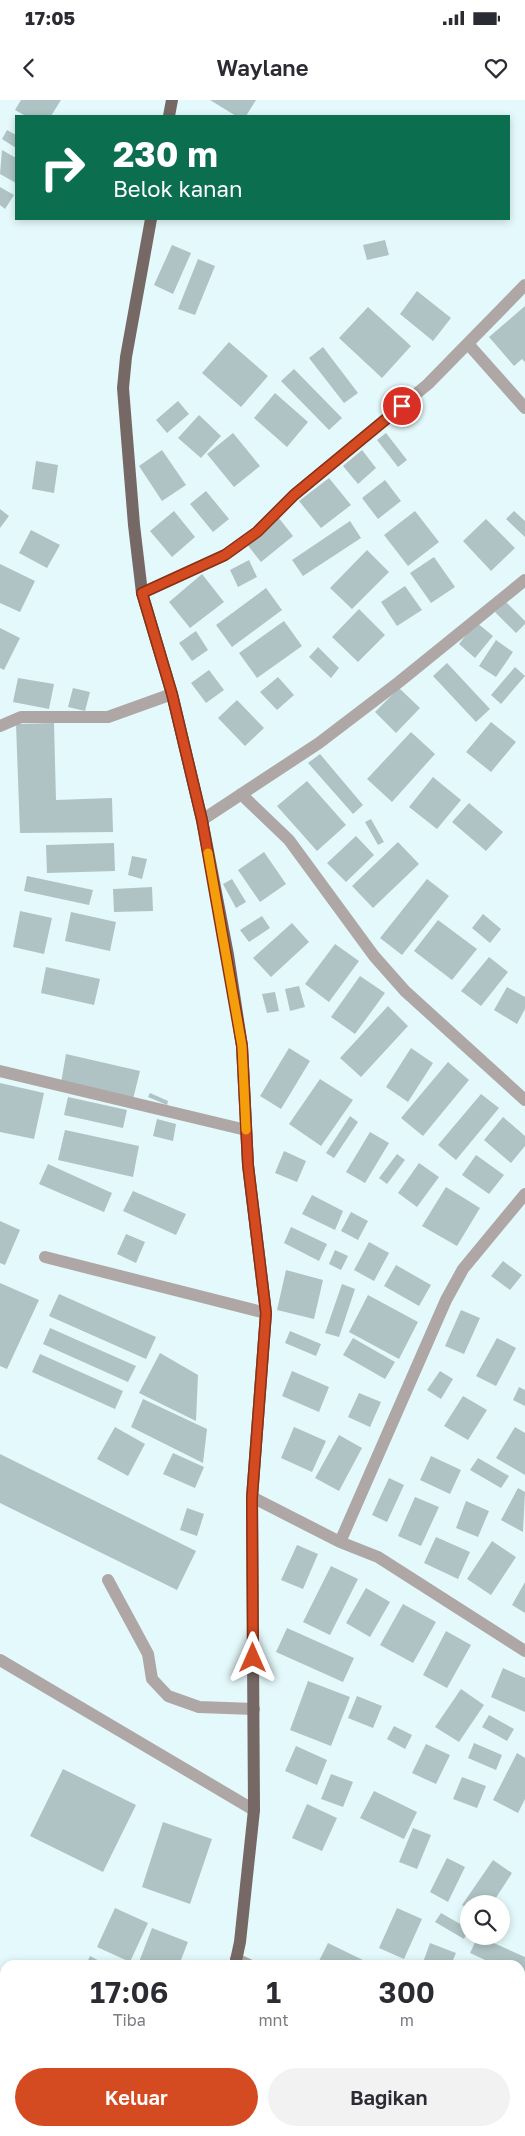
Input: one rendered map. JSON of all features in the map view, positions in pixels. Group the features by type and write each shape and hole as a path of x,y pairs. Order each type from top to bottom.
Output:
{"main road":[{"path":"169,115 172,100"},
{"path":"151,220 126,357 123,388 124,421 142,593 172,694 202,820 242,1046 248,1165 266,1313 252,1498 254,1810 249,1866 235,1960"}],"street":[{"path":"142,593 225,555 257,532 294,495 428,384 469,345 525,285"},
{"path":"469,345 525,408"},
{"path":"202,820 319,743 399,682 525,580"},
{"path":"0,726 21,717 108,717 172,694"},
{"path":"241,794 289,840 368,948 404,991 525,1100"},
{"path":"0,1071 246,1130"},
{"path":"340,1542 446,1300 458,1277 525,1194"},
{"path":"45,1257 266,1313"},
{"path":"252,1498 340,1542 378,1557 525,1651"},
{"path":"108,1580 148,1654 152,1679 168,1696 199,1707 254,1710"},
{"path":"0,1660 254,1810"}],"building":[{"path":"21,100 61,100 52,115 24,115 15,110"},
{"path":"210,100 256,100 247,115 234,115"},
{"path":"7,130 15,134 15,147 2,139"},
{"path":"2,150 15,157 15,182 0,174"},
{"path":"0,187 14,195 5,209 0,205"},
{"path":"385,240 389,255 367,260 363,245"},
{"path":"172,245 191,253 173,294 154,285"},
{"path":"198,259 215,266 195,315 178,309"},
{"path":"417,291 451,318 433,341 400,314"},
{"path":"525,306 525,362 522,359 514,366 489,337"},
{"path":"368,307 411,346 382,378 339,338"},
{"path":"229,342 268,376 241,407 202,373"},
{"path":"323,347 358,393 344,403 309,358"},
{"path":"294,369 342,418 329,430 281,381"},
{"path":"275,393 308,422 287,447 254,418"},
{"path":"178,401 189,414 167,433 156,420"},
{"path":"199,415 221,436 201,458 178,438"},
{"path":"233,433 260,466 234,487 207,454"},
{"path":"386,433 407,460 398,467 377,440"},
{"path":"162,450 186,485 162,501 139,466"},
{"path":"362,450 376,468 358,484 343,466"},
{"path":"36,461 58,465 54,493 32,489"},
{"path":"329,478 351,505 321,528 299,501"},
{"path":"385,480 401,501 378,519 362,498"},
{"path":"206,491 229,519 213,532 190,504"},
{"path":"0,509 9,516 0,528"},
{"path":"174,511 195,537 172,557 150,531"},
{"path":"415,511 439,542 408,566 384,535"},
{"path":"514,511 525,521 525,537 506,519"},
{"path":"278,517 293,536 261,562 246,543"},
{"path":"486,519 515,548 491,571 463,541"},
{"path":"350,521 361,538 303,576 292,560"},
{"path":"31,530 60,545 47,568 19,553"},
{"path":"367,550 389,572 352,609 330,588"},
{"path":"434,557 455,587 431,603 410,573"},
{"path":"249,560 257,577 238,587 230,570"},
{"path":"0,564 35,581 20,612 0,603"},
{"path":"202,574 224,602 190,628 169,602"},
{"path":"405,586 422,610 397,626 381,602"},
{"path":"266,588 282,610 232,647 216,625"},
{"path":"506,602 525,621 525,624 516,633 495,612"},
{"path":"359,609 385,635 358,662 332,637"},
{"path":"284,621 302,646 257,678 239,653"},
{"path":"476,622 493,636 475,658 459,644"},
{"path":"0,628 20,638 4,670 0,668"},
{"path":"196,631 208,650 192,661 179,643"},
{"path":"496,640 513,652 496,677 479,666"},
{"path":"318,647 339,668 331,678 309,657"},
{"path":"447,663 490,709 476,722 433,676"},
{"path":"515,667 525,676 501,704 491,695"},
{"path":"209,670 224,690 206,703 191,683"},
{"path":"278,677 294,695 277,710 260,692"},
{"path":"18,678 54,684 49,709 13,702"},
{"path":"73,688 90,692 85,711 68,707"},
{"path":"399,688 420,708 396,733 375,712"},
{"path":"237,700 264,728 245,746 218,718"},
{"path":"491,722 516,742 491,772 466,752"},
{"path":"54,723 56,800 112,798 113,832 20,833 16,724"},
{"path":"411,732 435,754 392,802 367,779"},
{"path":"320,754 363,805 353,814 308,763"},
{"path":"433,777 461,800 437,829 409,807"},
{"path":"307,781 346,825 317,851 277,806"},
{"path":"469,803 503,832 486,851 452,822"},
{"path":"371,819 384,842 378,845 365,822"},
{"path":"356,836 374,855 346,882 327,863"},
{"path":"398,842 419,864 373,908 352,886"},
{"path":"114,843 115,871 47,873 46,845"},
{"path":"264,852 286,884 260,902 238,870"},
{"path":"132,856 147,859 142,879 128,875"},
{"path":"27,876 93,890 89,905 24,891"},
{"path":"232,879 246,902 236,908 223,884"},
{"path":"427,879 449,896 402,955 380,938"},
{"path":"152,887 153,911 114,912 113,889"},
{"path":"20,911 52,918 44,954 13,947"},
{"path":"71,912 116,922 110,951 65,941"},
{"path":"483,914 501,929 490,943 472,928"},
{"path":"262,916 270,928 249,942 240,930"},
{"path":"438,920 477,949 452,980 414,951"},
{"path":"292,923 309,942 271,977 253,958"},
{"path":"335,944 359,961 329,1002 305,984"},
{"path":"489,957 508,972 481,1006 461,991"},
{"path":"46,967 100,979 94,1005 41,993"},
{"path":"360,976 385,993 355,1034 331,1017"},
{"path":"299,986 305,1007 290,1011 285,989"},
{"path":"507,987 525,997 525,1009 517,1024 494,1010"},
{"path":"275,992 279,1011 267,1013 262,994"},
{"path":"388,1006 408,1026 361,1077 340,1058"},
{"path":"289,1048 310,1061 281,1109 260,1096"},
{"path":"411,1048 433,1063 408,1102 386,1087"},
{"path":"66,1054 140,1071 133,1099 61,1083"},
{"path":"448,1062 469,1080 423,1136 401,1118"},
{"path":"320,1079 353,1100 321,1146 289,1124"},
{"path":"0,1083 44,1093 34,1139 0,1132"},
{"path":"150,1093 168,1101 167,1105 148,1097"},
{"path":"481,1094 499,1108 456,1160 438,1145"},
{"path":"68,1097 127,1110 123,1128 64,1115"},
{"path":"350,1116 358,1122 334,1158 326,1153"},
{"path":"503,1117 525,1136 525,1146 511,1163 484,1140"},
{"path":"157,1119 176,1124 173,1141 153,1136"},
{"path":"65,1130 139,1146 133,1177 58,1160"},
{"path":"370,1132 389,1143 365,1183 346,1172"},
{"path":"284,1151 306,1161 297,1182 275,1173"},
{"path":"397,1154 405,1160 387,1184 379,1178"},
{"path":"476,1155 504,1175 489,1194 462,1175"},
{"path":"419,1163 439,1177 417,1207 398,1193"},
{"path":"48,1164 112,1193 104,1212 39,1184"},
{"path":"446,1187 480,1208 457,1246 422,1226"},
{"path":"133,1191 186,1214 176,1235 123,1211"},
{"path":"312,1195 343,1211 335,1230 302,1214"},
{"path":"351,1212 368,1221 358,1240 341,1231"},
{"path":"0,1221 20,1230 5,1265 0,1263"},
{"path":"291,1227 327,1244 319,1261 284,1243"},
{"path":"126,1234 145,1242 136,1263 117,1254"},
{"path":"369,1242 389,1253 374,1281 354,1270"},
{"path":"335,1250 348,1256 341,1270 329,1264"},
{"path":"503,1261 522,1275 510,1290 491,1276"},
{"path":"396,1265 431,1285 419,1306 384,1286"},
{"path":"286,1270 323,1280 314,1319 277,1310"},
{"path":"0,1283 39,1300 7,1369 0,1366"},
{"path":"342,1284 355,1289 339,1337 325,1333"},
{"path":"59,1294 156,1337 146,1359 49,1316"},
{"path":"368,1295 418,1322 399,1359 349,1332"},
{"path":"461,1310 480,1318 464,1354 445,1346"},
{"path":"50,1328 136,1366 128,1382 43,1344"},
{"path":"290,1331 321,1344 316,1356 285,1343"},
{"path":"353,1338 395,1362 385,1379 343,1355"},
{"path":"497,1338 516,1348 496,1386 476,1376"},
{"path":"160,1353 198,1375 196,1421 139,1393"},
{"path":"40,1354 123,1391 115,1409 32,1372"},
{"path":"292,1371 329,1387 319,1412 282,1396"},
{"path":"440,1371 453,1379 441,1399 427,1390"},
{"path":"519,1387 525,1390 525,1406 513,1400"},
{"path":"359,1393 381,1402 370,1427 348,1417"},
{"path":"463,1396 487,1410 468,1440 444,1426"},
{"path":"143,1399 207,1429 203,1463 131,1427"},
{"path":"115,1427 145,1444 128,1476 97,1459"},
{"path":"294,1427 326,1441 312,1472 281,1458"},
{"path":"515,1427 525,1433 525,1475 496,1458"},
{"path":"339,1435 362,1448 339,1491 315,1478"},
{"path":"173,1453 204,1467 195,1488 163,1474"},
{"path":"0,1454 196,1551 177,1590 0,1503"},
{"path":"431,1456 461,1470 450,1494 420,1480"},
{"path":"478,1458 509,1476 501,1488 470,1470"},
{"path":"389,1478 404,1485 387,1522 372,1515"},
{"path":"518,1488 525,1492 523,1532 501,1520"},
{"path":"415,1497 439,1507 421,1546 398,1536"},
{"path":"466,1501 489,1511 478,1537 456,1528"},
{"path":"187,1508 204,1514 197,1536 180,1530"},
{"path":"436,1537 470,1552 458,1579 424,1563"},
{"path":"492,1541 516,1557 491,1595 467,1579"},
{"path":"297,1545 318,1554 303,1589 281,1580"},
{"path":"331,1566 358,1579 330,1635 303,1622"},
{"path":"525,1582 525,1613 512,1605"},
{"path":"366,1588 390,1602 370,1637 346,1623"},
{"path":"403,1604 436,1622 413,1663 380,1645"},
{"path":"287,1628 354,1658 343,1682 276,1652"},
{"path":"446,1631 471,1645 447,1688 423,1675"},
{"path":"503,1668 525,1678 525,1712 491,1697"},
{"path":"308,1681 350,1697 331,1746 290,1730"},
{"path":"461,1689 484,1705 459,1742 435,1727"},
{"path":"357,1696 382,1706 373,1728 348,1718"},
{"path":"489,1715 514,1729 507,1741 482,1727"},
{"path":"394,1726 412,1735 405,1749 387,1739"},
{"path":"474,1743 502,1755 496,1770 468,1758"},
{"path":"426,1744 450,1755 436,1784 412,1773"},
{"path":"296,1746 327,1760 317,1785 285,1771"},
{"path":"517,1753 525,1758 525,1799 518,1813 493,1800"},
{"path":"63,1769 136,1805 103,1872 30,1836"},
{"path":"331,1774 353,1782 343,1807 321,1799"},
{"path":"462,1777 486,1786 477,1808 453,1799"},
{"path":"374,1791 417,1812 404,1839 360,1818"},
{"path":"307,1804 337,1818 322,1851 292,1838"},
{"path":"163,1822 212,1839 190,1904 142,1887"},
{"path":"413,1828 431,1835 417,1869 399,1862"},
{"path":"447,1858 465,1867 448,1902 430,1892"},
{"path":"493,1860 512,1873 498,1895 469,1895"},
{"path":"115,1908 148,1923 131,1960 126,1960 97,1947"},
{"path":"397,1908 422,1919 404,1959 379,1948"},
{"path":"441,1913 460,1924 460,1937 435,1922"},
{"path":"152,1928 188,1942 181,1960 140,1960"},
{"path":"328,1943 363,1960 320,1960"},
{"path":"430,1943 456,1953 453,1960 424,1960"},
{"path":"474,1945 498,1945 525,1957 525,1960 485,1960 470,1953"},
{"path":"90,1956 98,1960 88,1960"}],"slow traffic":[{"path":"208,853 228,955 242,1046 246,1130"}],"route":[{"path":"253,1658 252,1498 266,1313 248,1165 242,1046 228,955 202,820 172,694 142,593 225,555 257,532 294,495 402,406"}]}
